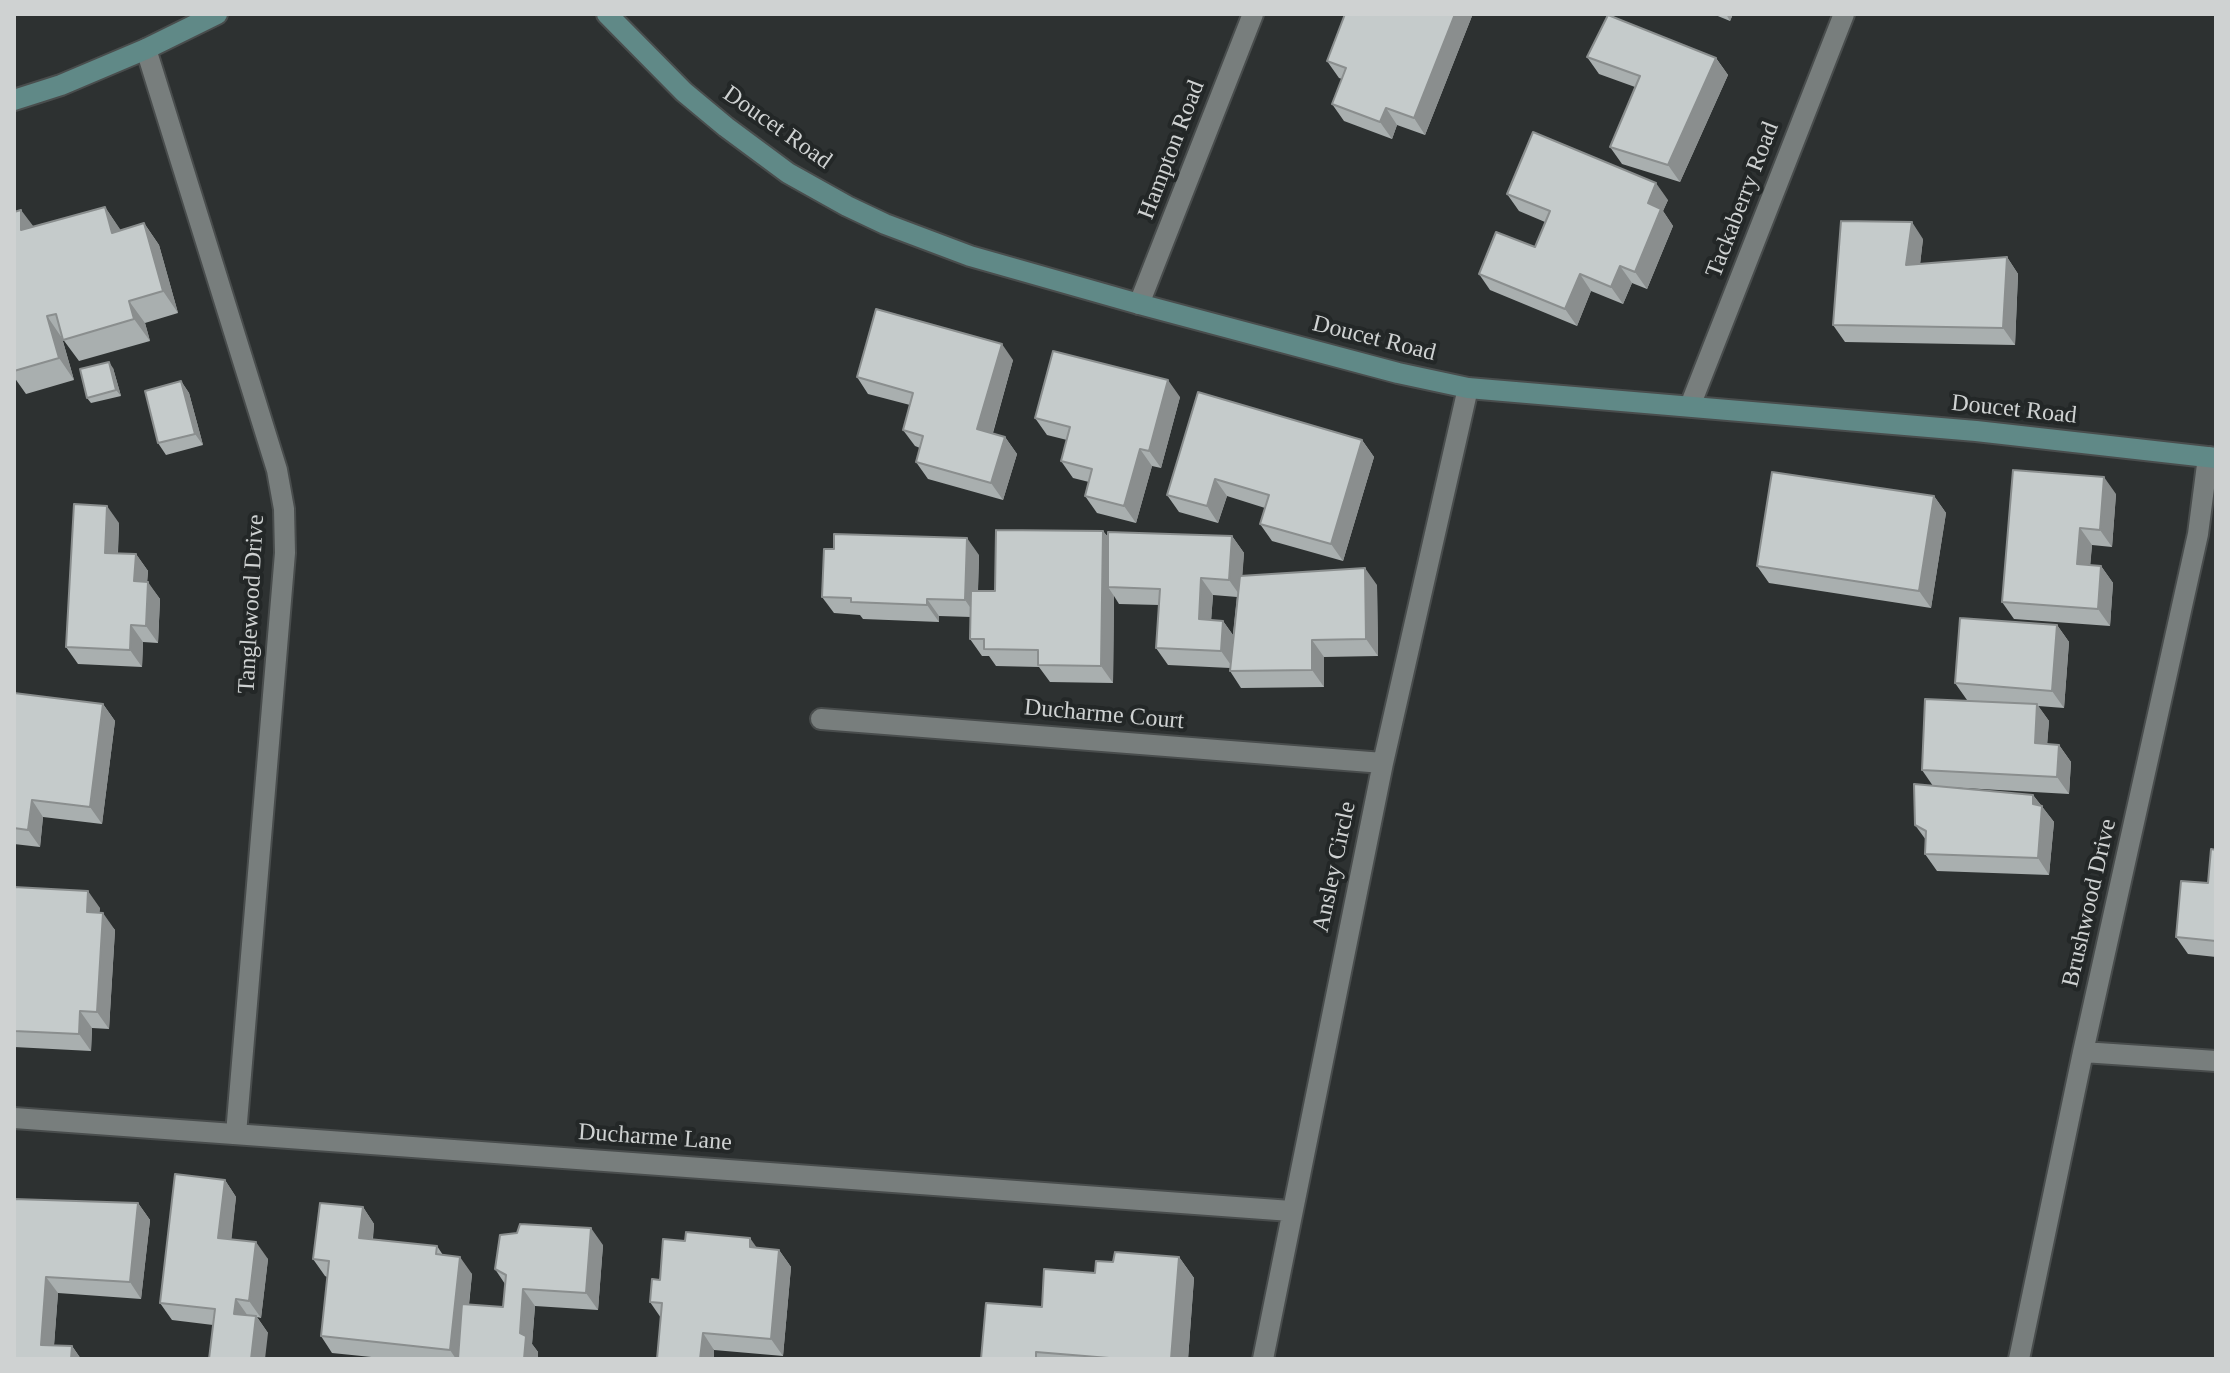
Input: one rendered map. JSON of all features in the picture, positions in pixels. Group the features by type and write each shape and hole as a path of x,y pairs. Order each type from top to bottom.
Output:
{"street":[{"path":"14,100 61,85 146,49 217,14"},
{"name":"Doucet Road","path":"607,14 684,92 726,127 788,173 847,206 970,256 1139,304 1398,373 1468,388 1976,431 2212,458"},
{"name":"Hampton Road","path":"1139,304 1253,14"},
{"name":"Tackaberry Road","path":"1690,406 1844,14"},
{"name":"Tanglewood Drive","path":"146,49 277,470 284,509 285,553 236,1134"},
{"name":"Ansley Circle","path":"1263,1359 1383,763 1468,388"},
{"name":"Brushwood Drive","path":"2019,1359 2212,458"},
{"name":"Ducharme Court","path":"821,719 1383,763"},
{"path":"2083,1052 2216,1061"},
{"name":"Ducharme Lane","path":"14,1118 1291,1211"}],"building":[{"path":"1345,14 1455,14 1414,118 1386,108 1380,122 1332,104 1346,68 1327,61"},
{"path":"1608,15 1716,58 1668,165 1610,147 1640,76 1587,57"},
{"path":"1533,132 1656,183 1648,203 1661,209 1635,272 1620,266 1611,287 1580,274 1565,309 1479,274 1496,232 1535,247 1550,211 1507,194"},
{"path":"105,207 112,233 144,223 163,291 129,301 134,319 63,340 56,314 47,316 59,358 14,371 14,212 21,210 21,230"},
{"path":"1841,221 1912,222 1906,265 2007,257 2003,328 1833,325"},
{"path":"876,309 1002,344 977,429 1005,437 991,483 916,462 923,436 903,430 913,393 857,377"},
{"path":"1053,351 1168,380 1149,451 1140,449 1124,506 1085,496 1092,469 1061,461 1070,427 1035,418"},
{"path":"109,362 116,390 87,398 80,369"},
{"path":"181,381 195,434 158,443 145,391"},
{"path":"1198,392 1362,440 1331,544 1260,524 1269,495 1215,479 1207,506 1167,495"},
{"path":"2013,470 2104,477 2100,530 2080,528 2077,564 2101,566 2098,609 2002,602"},
{"path":"1772,472 1934,496 1919,591 1757,566"},
{"path":"74,504 107,506 105,553 136,554 134,581 148,582 146,626 131,625 130,650 66,647"},
{"path":"996,530 1103,531 1101,666 1038,665 1038,650 984,649 984,639 970,639 971,591 995,591"},
{"path":"1108,532 1232,536 1229,580 1201,578 1199,619 1223,621 1221,651 1156,648 1160,589 1108,587"},
{"path":"834,534 967,538 965,600 927,599 927,605 851,602 851,598 822,597 824,549 834,549"},
{"path":"1365,568 1366,639 1312,640 1312,670 1230,671 1240,576"},
{"path":"1960,618 2057,625 2052,691 1955,683"},
{"path":"14,693 103,704 90,807 32,800 28,830 14,828"},
{"path":"1925,699 2037,704 2035,743 2059,745 2057,777 1922,770"},
{"path":"1914,784 2033,795 2033,804 2042,806 2038,858 1925,854 1926,831 1915,825"},
{"path":"2211,849 2216,850 2216,941 2176,937 2181,881 2208,883"},
{"path":"14,887 88,891 87,912 103,913 97,1012 80,1011 79,1034 14,1031"},
{"path":"175,1174 225,1180 218,1238 256,1242 249,1301 236,1299 234,1314 256,1316 251,1359 209,1359 215,1309 160,1303"},
{"path":"14,1199 138,1203 130,1282 46,1277 41,1345 72,1346 71,1359 14,1359"},
{"path":"320,1203 363,1207 359,1238 437,1246 436,1254 460,1257 450,1350 321,1336 329,1261 313,1259"},
{"path":"520,1224 591,1228 586,1293 523,1289 520,1333 526,1336 524,1359 458,1359 462,1304 503,1307 506,1275 495,1269 500,1235 517,1233"},
{"path":"686,1232 750,1238 750,1247 779,1250 771,1339 703,1333 700,1359 657,1359 662,1303 650,1302 652,1279 660,1280 663,1239 685,1241"},
{"path":"1115,1252 1179,1257 1171,1359 1109,1359 1036,1352 1036,1359 981,1359 986,1303 1042,1307 1044,1269 1095,1273 1096,1261 1113,1262"}]}
